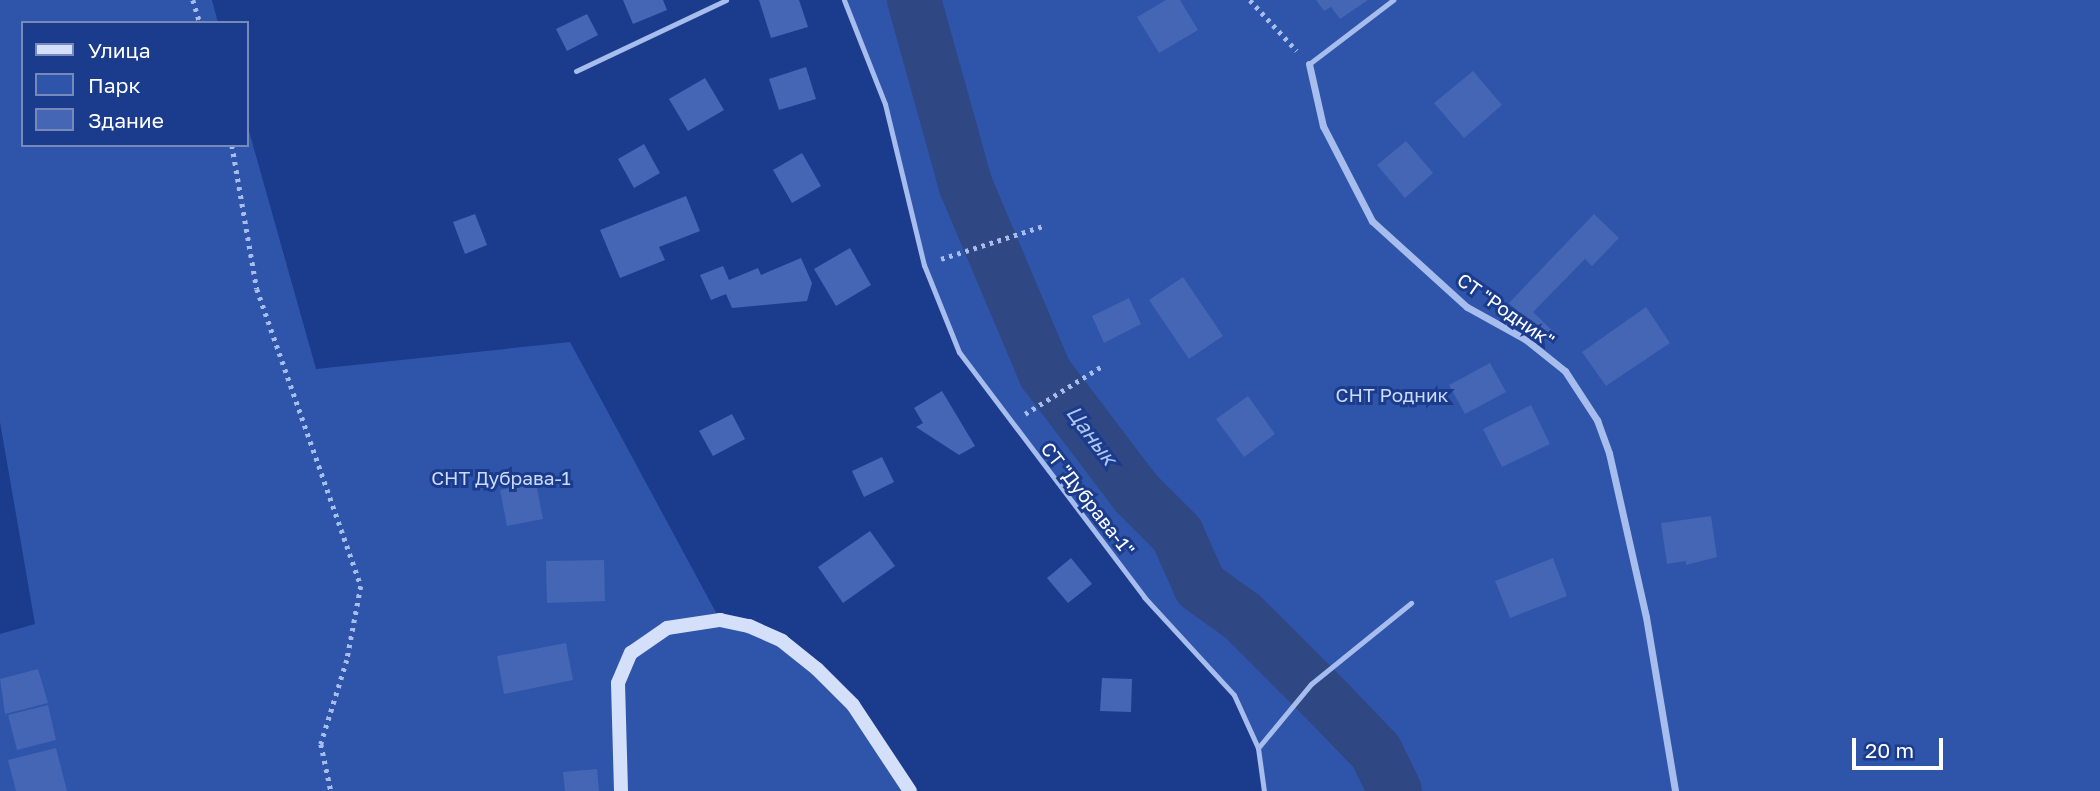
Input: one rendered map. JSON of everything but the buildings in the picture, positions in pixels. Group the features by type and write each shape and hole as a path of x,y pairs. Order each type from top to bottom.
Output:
{"street":[{"name":"СТ \"Родник\"","path":"1309,64 1323,126 1372,221 1467,307 1525,339 1565,371 1597,420 1609,453 1646,617 1675,791"},
{"path":"621,791 618,683 631,653 667,628 720,620 749,626 782,641 817,669 853,705 910,791"}],"lane":[{"path":"576,71 726,0"},
{"name":"СТ \"Дубрава-1\"","path":"844,0 885,104 924,265 959,352 1010,424 1144,597 1234,695 1258,748 1264,791"},
{"path":"1309,64 1393,0"},
{"path":"1258,748 1311,684 1411,603"}],"path":[{"path":"193,0 199,21"},
{"path":"1250,0 1309,64"},
{"path":"232,147 257,289 361,586 347,660 321,744 331,791"},
{"path":"924,265 1044,226"},
{"path":"1010,424 1104,365"}],"green space":[{"name":"СНТ Дубрава-1","path":"0,0 212,0 217,21 21,21 21,147 248,147 248,128 316,369 570,342 720,620 782,641 853,705 910,791 0,791 0,634 35,624 0,422"},
{"name":"СНТ Родник","path":"844,0 2100,0 2100,791 1264,791 1258,748 1234,695 1144,597 959,352 924,265 885,104"}],"waterway":[{"name":"Цанык","path":"914,0 966,186 1045,373 1137,494 1177,534 1200,586 1243,617 1376,752 1395,791"}]}
